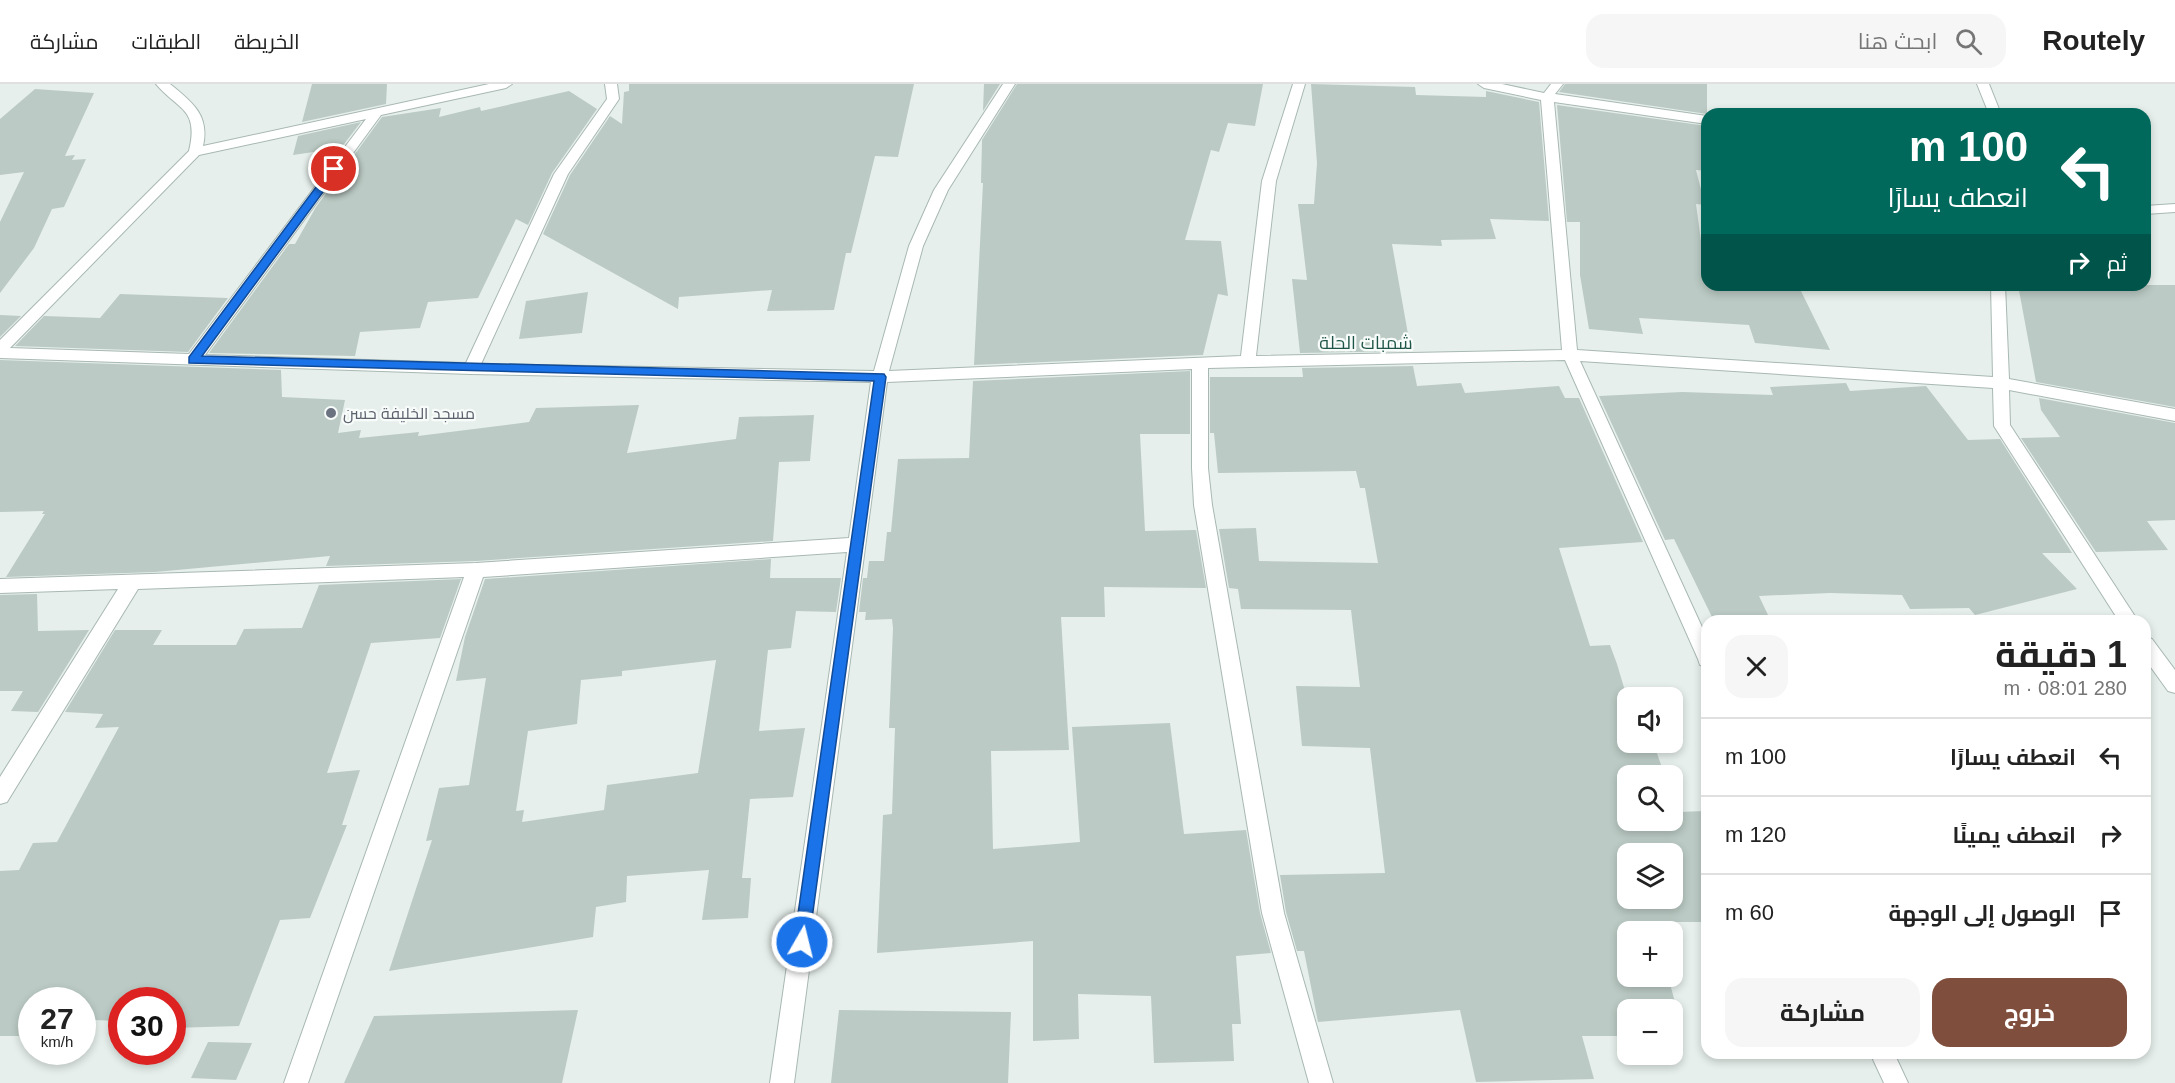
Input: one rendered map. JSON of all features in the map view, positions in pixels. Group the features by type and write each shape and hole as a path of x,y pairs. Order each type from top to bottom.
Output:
{"street":[{"path":"0,351 195,152 201,131 198,118 162,84"},
{"path":"195,152 377,112 421,97 506,84"},
{"path":"471,369 561,174 613,99 611,84"},
{"path":"782,1083 880,377 916,246 941,190 1009,84"},
{"path":"1248,360 1269,181 1299,84"},
{"path":"1484,84 1547,98 1701,119"},
{"path":"1557,84 1547,98 1570,355 1701,646"},
{"path":"1983,84 1993,108"},
{"path":"193,360 377,112"},
{"path":"2151,210 2175,208"},
{"path":"1998,291 2002,426 2125,615"},
{"path":"0,351 471,369 880,377 1248,360 1570,355 2001,383 2175,415"},
{"path":"1200,364 1200,468 1203,506 1273,913 1321,1083"},
{"path":"0,586 132,584 476,570 857,544"},
{"path":"296,1083 476,570"},
{"path":"0,795 132,584"},
{"path":"2151,653 2175,685"},
{"path":"1885,1059 1896,1083"}],"building":[{"path":"312,84 387,84 386,104 302,122"},
{"path":"629,84 914,84 898,157 875,156 851,253 846,253 834,310 767,311 772,290 679,297 678,309 543,234 570,175 610,116 622,124 624,92 629,91"},
{"path":"984,84 1000,84 983,111"},
{"path":"1017,84 1263,84 1255,126 1228,123 1219,152 1211,150 1185,240 1221,241 1228,296 1218,294 1203,355 974,365 983,183 981,183 982,140"},
{"path":"1311,84 1415,87 1416,95 1486,97 1486,91 1539,102 1549,221 1490,219 1496,239 1441,240 1442,246 1392,244 1411,351 1300,353 1292,279 1307,280 1298,204 1314,204 1317,163"},
{"path":"1565,84 1707,84 1707,108 1701,108 1701,113 1559,92"},
{"path":"35,89 94,93 65,156 75,155 72,160 86,159 64,207 52,209 34,248 0,293 0,222 24,172 0,175 0,119"},
{"path":"569,91 597,109 552,173 528,225 516,219 478,298 428,302 420,328 360,332 355,356 209,353 289,244 295,244 316,207 382,117 441,108 439,117 480,107 481,111"},
{"path":"1557,105 1701,125 1701,170 1696,170 1701,189 1701,205 1696,204 1701,241 1701,291 1801,291 1830,350 1755,343 1749,325 1639,318 1643,334 1589,329 1580,275 1580,222 1567,222"},
{"path":"361,122 341,148 293,155 298,136"},
{"path":"2151,285 2175,285 2175,407 2036,382 2019,291 2151,291"},
{"path":"588,292 582,333 519,339 526,301"},
{"path":"120,294 228,298 188,352 15,346 44,316 100,318"},
{"path":"0,315 21,316 0,337"},
{"path":"0,360 281,370 282,397 345,400 338,433 361,430 359,438 419,432 418,436 529,422 536,408 639,405 627,453 736,439 739,417 814,415 810,461 779,462 773,541 476,561 326,566 330,556 155,572 6,577 45,514 42,514 44,511 0,512"},
{"path":"1413,366 1417,386 1461,383 1465,393 1559,386 1565,398 1579,398 1643,542 1559,548 1590,646 1610,645 1624,687 1617,687 1617,753 1657,753 1661,765 1617,765 1617,831 1683,831 1683,812 1701,811 1701,922 1617,921 1617,987 1671,987 1674,999 1617,999 1617,1036 1582,1036 1594,1079 1476,1082 1460,1010 1318,1022 1304,951 1297,951 1286,912 1280,875 1385,873 1370,748 1302,746 1296,686 1360,687 1351,610 1241,609 1238,589 1229,588 1219,529 1256,528 1259,561 1378,563 1365,488 1360,488 1356,471 1218,473 1214,433 1210,433 1210,377 1303,377 1302,368"},
{"path":"1190,371 1190,434 1140,434 1145,531 1196,530 1206,588 1104,587 1105,617 1061,617 1069,750 991,751 993,849 1080,842 1072,727 1170,723 1184,834 1246,830 1260,913 1271,953 1236,956 1241,1024 1232,1024 1234,1061 1154,1063 1151,996 1078,994 1079,1039 1033,1041 1033,941 877,953 883,815 892,814 895,728 889,728 893,628 892,619 865,620 866,612 859,612 863,578 867,578 869,561 884,561 887,532 891,532 898,459 969,458 973,381"},
{"path":"1846,383 1850,391 1926,386 1968,440 2000,439 2072,553 2042,553 2077,589 1975,615 1969,608 1910,609 1902,595 1830,593 1759,596 1768,615 1711,615 1674,539 1665,540 1599,396 1682,392 1773,395 1770,387"},
{"path":"2039,398 2175,423 2175,520 2147,521 2168,550 2096,552 2021,438 2060,437 2041,410"},
{"path":"771,559 770,578 841,578 836,612 796,611 791,648 768,650 759,731 805,728 793,797 750,799 742,878 751,878 748,918 702,920 709,870 627,876 626,902 596,907 593,937 389,971 432,840 426,841 439,788 469,785 486,678 456,681 465,637 485,579","holes":["716,660 698,773 607,785 604,810 522,822 524,810 516,811 528,731 577,724 581,680 622,676 622,671"]},
{"path":"461,579 440,638 371,643 327,773 360,770 342,825 347,825 310,918 280,920 239,1026 186,1028 186,987 108,987 108,1021 96,1020 96,987 18,987 18,1036 0,1036 0,871 19,870 33,843 57,842 119,727 95,728 103,714 65,712 115,630 162,630 153,645 236,645 244,629 302,628 319,585"},
{"path":"37,594 38,631 89,630 38,712 11,711 23,691 0,691 0,595"},
{"path":"578,1010 562,1083 344,1083 374,1016"},
{"path":"839,1010 1011,1012 1008,1083 831,1083"},
{"path":"208,1042 252,1043 236,1080 191,1078"}],"place":[{"name":"مسجد الخليفة حسن","path":"331,413"}],"district":[{"name":"شمبات الحلة","path":"1366,343"}],"route":[{"path":"334,169 193,360 880,377 802,942"}]}
